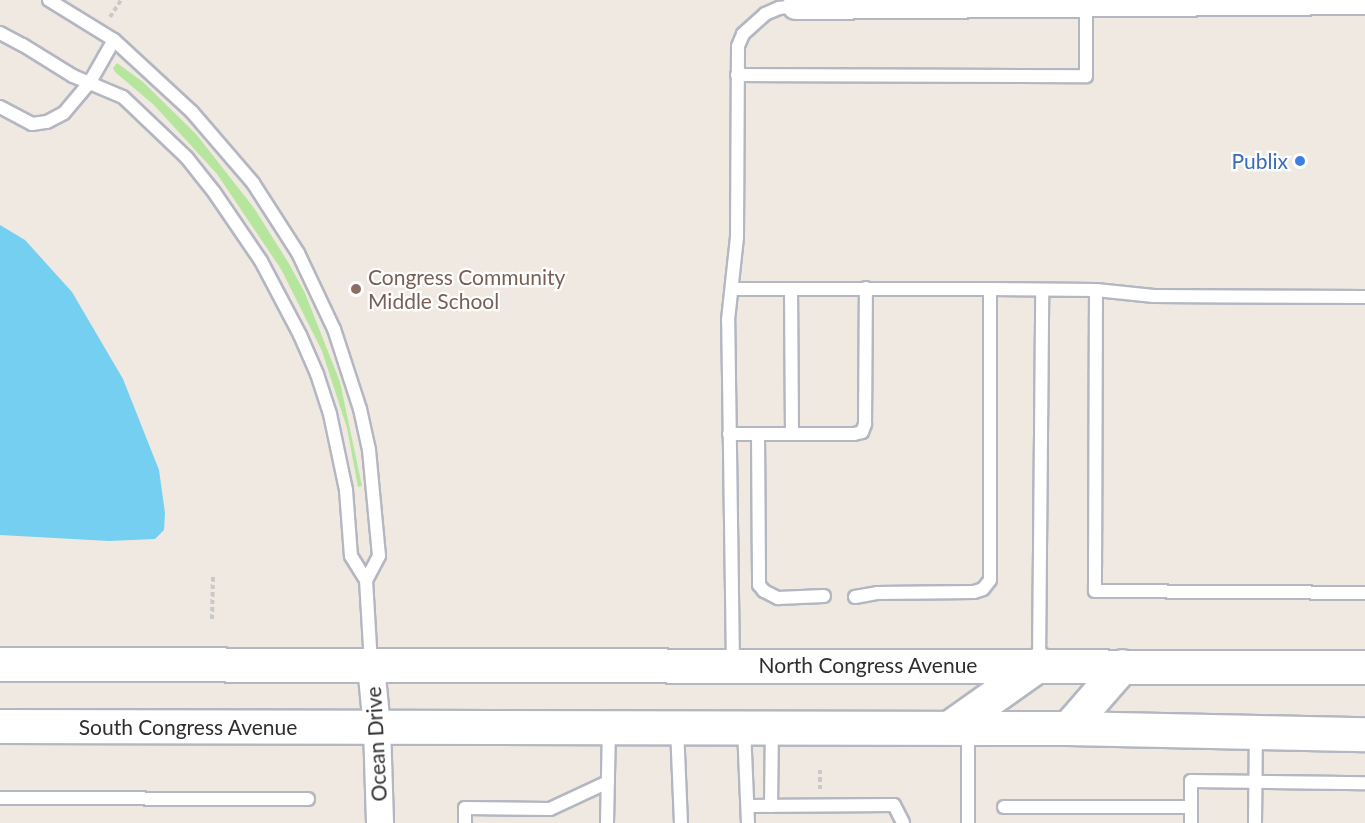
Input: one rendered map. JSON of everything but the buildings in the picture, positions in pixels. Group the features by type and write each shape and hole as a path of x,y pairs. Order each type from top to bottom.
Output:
{"main road":[{"path":"0,664 371,666"},
{"name":"North Congress Avenue","path":"371,666 1039,664 1365,667"},
{"path":"959,727 1039,664"},
{"path":"1068,728 1122,666"},
{"name":"South Congress Avenue","path":"0,726 377,727"},
{"path":"377,727 959,727 1365,734"}],"street":[{"path":"796,3 1086,5 1166,2 1365,1"},
{"name":"Ocean Drive","path":"371,666 377,727 380,823"}],"lane":[{"path":"49,0 114,40 171,90 227,150 276,219 317,290 348,368 369,450 379,556 366,580"},
{"path":"733,666 728,320 737,237 738,46 743,34 765,14 796,3"},
{"path":"737,75 1086,76 1086,5"},
{"path":"0,33 74,76 123,97 187,158 239,226 282,297 317,374 330,414 346,490 351,556 366,580 371,666"},
{"path":"0,107 32,124 47,122 64,114 90,82 114,40"},
{"path":"729,434 862,432 865,424 866,288"},
{"path":"732,289 1096,290 1154,296 1365,297"},
{"path":"791,289 792,434"},
{"path":"855,597 877,593 974,592 983,589 990,580 990,289"},
{"path":"1039,664 1042,290"},
{"path":"1096,290 1095,591 1365,593"},
{"path":"758,434 759,585 764,591 778,598 824,596"},
{"path":"607,823 609,727"},
{"path":"677,727 681,823"},
{"path":"758,727 771,806"},
{"path":"748,823 747,806 758,727"},
{"path":"959,727 968,823"},
{"path":"1255,823 1256,731"},
{"path":"1191,823 1191,781 1365,783"},
{"path":"465,823 465,808 550,809 608,782"},
{"path":"0,798 308,799"},
{"path":"747,806 894,805 903,823"},
{"path":"1004,807 1191,807"}],"path":[{"path":"109,18 121,0"},
{"path":"212,619 213,575"},
{"path":"820,769 820,789"}],"green space":[{"path":"117,63 143,82 196,134 254,208 288,262 305,293 340,382 362,486 358,487 347,428 322,351 281,269 217,174 154,105 115,72 113,68"}],"water":[{"path":"0,225 25,240 72,292 123,379 159,470 165,513 164,530 155,539 109,541 0,535"}],"place":[{"name":"Publix","path":"1300,161"},
{"name":"Congress Community Middle School","path":"356,289"}]}
